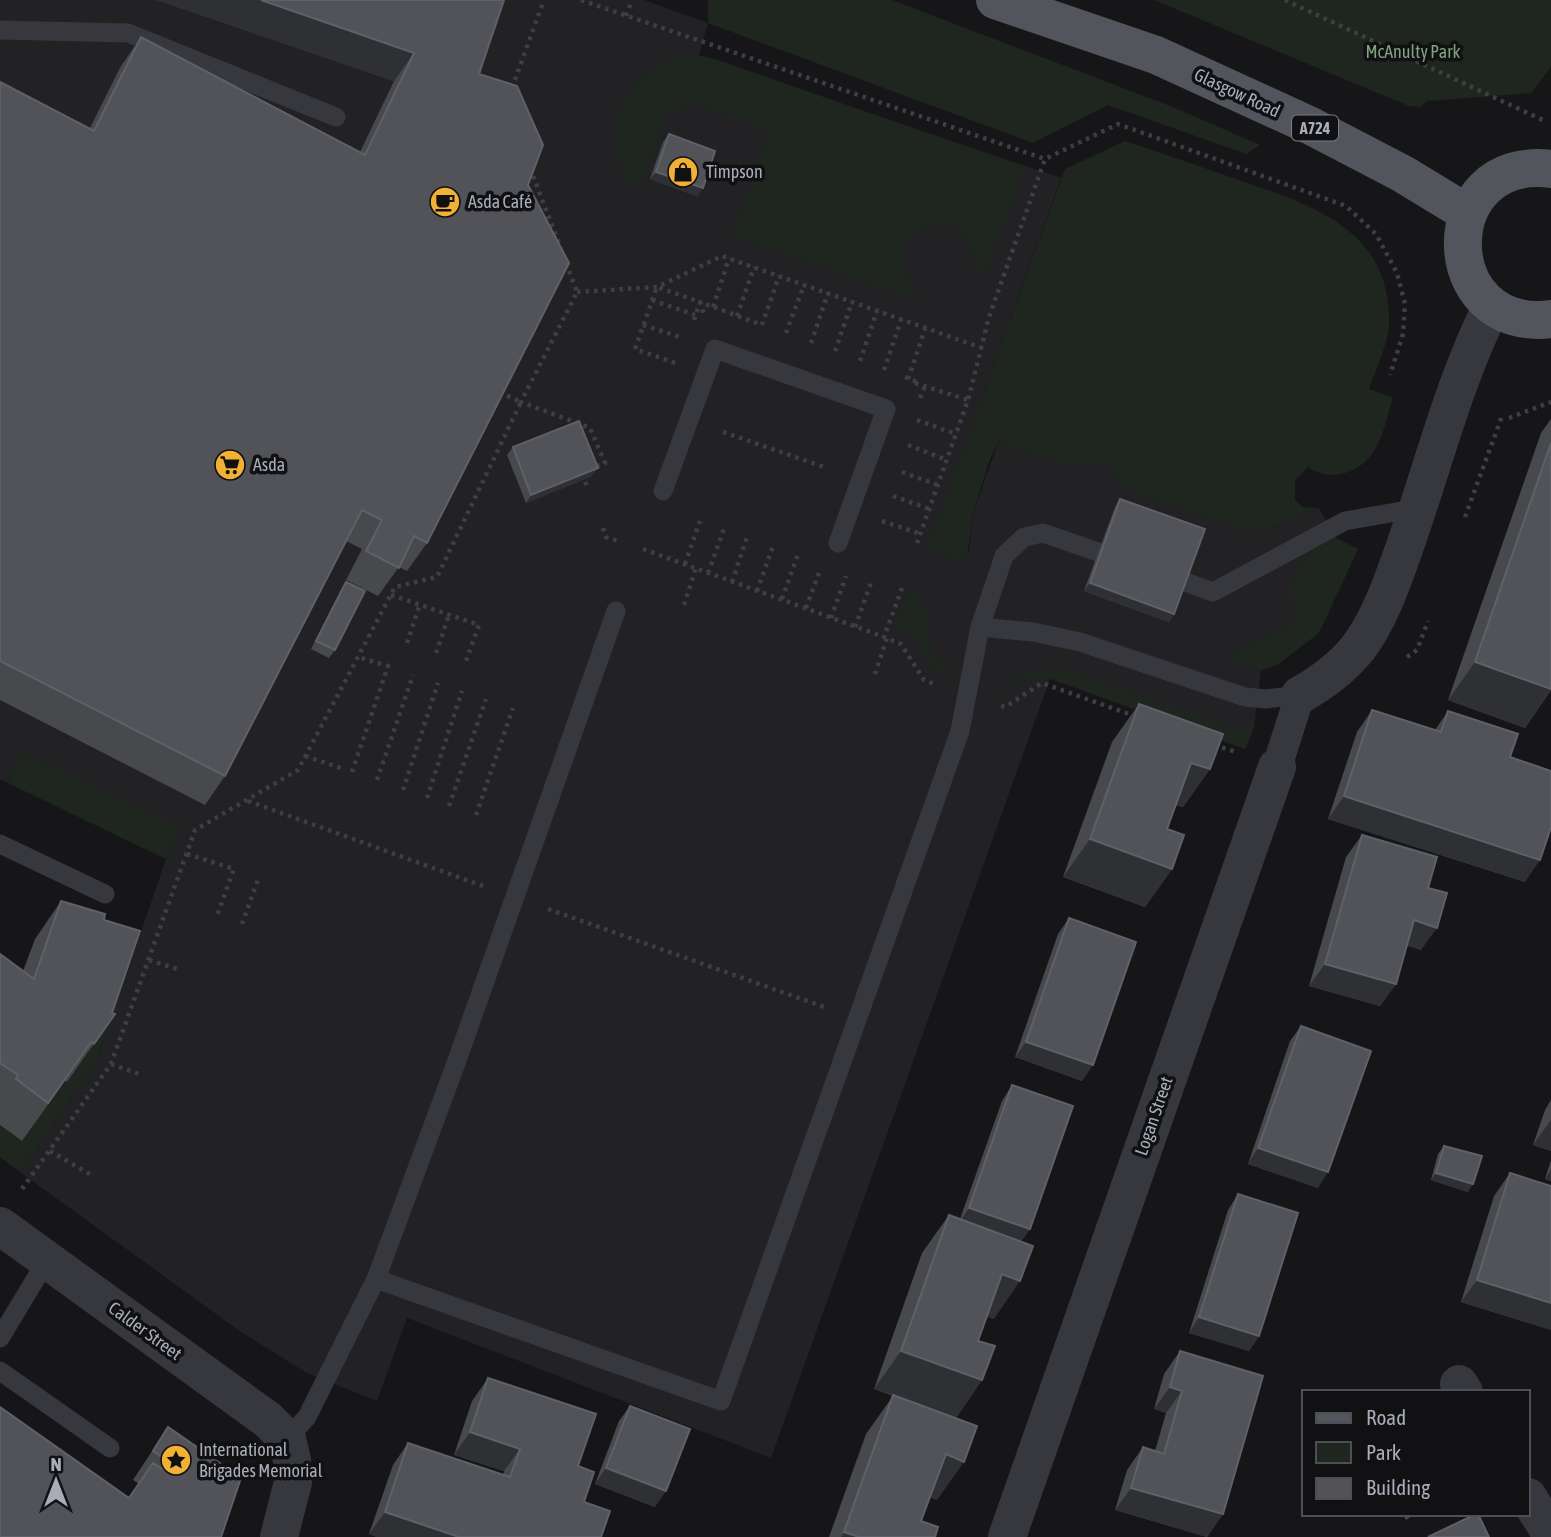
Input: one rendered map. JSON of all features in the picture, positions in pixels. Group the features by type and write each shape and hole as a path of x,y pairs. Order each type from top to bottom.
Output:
{"main road":[{"name":"Glasgow Road","path":"995,0 1156,55 1311,126 1403,174 1467,213"},
{"path":"1551,169 1512,172 1498,178 1480,193 1467,213 1462,231 1464,263 1478,292 1492,306 1513,317 1551,319"}],"street":[{"path":"1300,695 1321,683 1359,646 1387,594 1471,353 1492,306"},
{"name":"Logan Street","path":"1007,1537 1300,695"},
{"name":"Calder Street","path":"7,1213 47,1260 268,1420 287,1439"},
{"path":"279,1537 293,1482 287,1439"},
{"path":"1530,1500 1551,1534"}],"lane":[{"path":"0,30 128,33 336,117"},
{"path":"663,491 715,349 886,409 838,543"},
{"path":"376,1279 721,1401 960,731 980,627 1004,556 1024,537 1043,533 1213,592 1345,521 1419,508"},
{"path":"287,1439 307,1417 376,1279 460,1054 616,611"},
{"path":"980,627 1033,632 1080,642 1245,697 1266,699 1300,695"},
{"path":"0,844 105,894"},
{"path":"0,1338 47,1260"},
{"path":"0,1371 110,1448"}],"path":[{"path":"511,91 544,0"},
{"path":"581,0 1045,159 1118,124 1346,206 1376,234 1396,273 1405,304 1403,334 1390,374"},
{"path":"626,16 632,0"},
{"path":"1285,0 1551,124"},
{"path":"918,543 968,400 989,317 1045,159"},
{"path":"7,1213 111,1065 195,830 298,770 395,587 437,577 577,292 530,167"},
{"path":"577,292 657,287 722,256 982,348"},
{"path":"713,307 729,258"},
{"path":"737,316 754,267"},
{"path":"762,325 779,276"},
{"path":"786,333 803,285"},
{"path":"657,287 635,349 679,364"},
{"path":"657,287 699,302"},
{"path":"811,343 828,293"},
{"path":"652,300 695,315"},
{"path":"643,325 687,340 699,302"},
{"path":"699,302 715,349"},
{"path":"835,351 852,302"},
{"path":"860,361 877,311"},
{"path":"884,370 901,320"},
{"path":"908,379 925,329"},
{"path":"886,409 918,382 968,400"},
{"path":"498,391 590,428 605,463 581,472 587,486"},
{"path":"1509,418 1551,402"},
{"path":"912,419 956,434"},
{"path":"689,420 860,480"},
{"path":"903,444 947,460"},
{"path":"894,469 938,485"},
{"path":"885,494 930,509"},
{"path":"685,564 699,521"},
{"path":"603,528 606,537 618,541"},
{"path":"708,573 724,529"},
{"path":"732,582 747,537"},
{"path":"757,590 773,546"},
{"path":"643,549 901,644 924,680 936,684"},
{"path":"782,599 798,554"},
{"path":"806,608 822,564"},
{"path":"684,605 696,568"},
{"path":"831,618 847,573"},
{"path":"855,627 872,580"},
{"path":"875,674 902,588"},
{"path":"391,594 479,625 465,664"},
{"path":"407,643 420,604"},
{"path":"436,653 449,615"},
{"path":"352,772 388,666 358,657"},
{"path":"377,780 414,675"},
{"path":"403,790 438,683"},
{"path":"997,705 1005,707 1042,683 1146,720"},
{"path":"427,798 462,691"},
{"path":"449,806 486,699"},
{"path":"476,815 513,708"},
{"path":"1212,744 1277,767"},
{"path":"305,756 341,768"},
{"path":"248,801 493,890"},
{"path":"187,854 234,869 217,916"},
{"path":"242,924 259,877"},
{"path":"535,905 857,1018"},
{"path":"149,960 180,970"},
{"path":"111,1065 139,1074"},
{"path":"50,1151 93,1177"}],"shaded area":[{"path":"0,0 644,0 708,23 699,55 1061,178 928,549 969,551 973,513 999,441 1042,457 1111,466 1115,472 1268,530 1319,508 1336,538 1358,549 1319,633 1277,665 1261,670 1254,727 1245,749 1050,679 771,1458 407,1318 377,1401 307,1373 241,1332 20,1172 95,1065 166,859 0,779"}],"green space":[{"path":"708,0 892,0 1173,107 1260,145 1246,154 1108,105 1033,143 708,23"},
{"name":"McAnulty Park","path":"1154,0 1551,0 1551,67 1531,93 1428,101 1419,107 1409,106"},
{"path":"685,54 712,58 1025,167 987,271 974,268 973,252 966,238 952,227 938,224 925,227 913,235 905,247 903,261 906,277 918,292 916,300 733,236 769,131 693,103 668,114 641,185 635,188 628,186 614,141 616,120 621,107 628,94 648,72"},
{"path":"1125,141 1264,188 1317,210 1361,242 1376,264 1386,291 1389,323 1384,348 1369,389 1393,398 1379,442 1365,462 1349,472 1323,474 1308,467 1295,481 1295,500 1303,507 1319,508 1268,530 1242,530 1122,487 1111,466 1044,460 999,441 990,459 973,513 967,557 955,560 927,549 1065,169"},
{"path":"1336,538 1358,549 1319,633 1277,665 1261,670 1228,660 1238,650 1292,624 1299,600 1286,596 1295,578 1311,552"},
{"path":"909,591 919,595 924,603 932,648 938,660 950,671 948,678 932,670 911,636 894,630"},
{"path":"1038,670 1065,670 1233,727 1254,727 1245,749 1050,678 1029,678 1007,693 1001,692 1021,675"},
{"path":"22,752 180,826 166,859 8,783"},
{"path":"113,969 127,973 95,1065 20,1172 0,1157 0,1125 22,1141 65,1081 67,1082 88,1053"}],"building":[{"name":"Asda","path":"261,0 504,0 479,74 517,86 543,145 528,185 569,263 427,543 414,536 399,568 366,551 382,520 362,510 225,776 0,661 0,82 94,131 141,37 365,155 414,53"},
{"path":"669,134 715,151 703,188 656,172"},
{"path":"579,421 598,468 531,495 513,447"},
{"path":"1551,443 1551,689 1475,662"},
{"path":"1120,499 1205,529 1174,614 1090,583"},
{"path":"346,582 365,591 335,650 316,641"},
{"path":"1139,704 1223,734 1210,769 1191,763 1167,829 1184,835 1172,869 1090,839"},
{"path":"1372,710 1441,732 1448,711 1518,734 1510,757 1551,771 1551,827 1540,860 1344,796"},
{"path":"1362,835 1437,857 1428,888 1447,893 1437,928 1414,920 1396,984 1325,964"},
{"path":"61,901 105,914 104,920 140,931 112,1013 115,1014 94,1044 91,1042 48,1103 16,1079 18,1075 0,1063 0,954 34,979"},
{"path":"1069,918 1136,942 1093,1065 1026,1042"},
{"path":"1301,1026 1371,1051 1328,1172 1258,1148"},
{"path":"1012,1085 1073,1106 1030,1229 969,1208"},
{"path":"1444,1146 1482,1156 1473,1184 1436,1173"},
{"path":"1510,1173 1551,1186 1551,1303 1477,1280"},
{"path":"1238,1194 1298,1213 1259,1336 1199,1317"},
{"path":"949,1215 1033,1246 1020,1281 1002,1274 978,1341 995,1346 982,1380 901,1351"},
{"path":"1180,1351 1263,1376 1223,1514 1131,1488 1143,1447 1164,1454 1182,1391 1170,1387"},
{"path":"488,1378 596,1414 578,1466 594,1472 584,1502 610,1511 601,1537 459,1537 385,1512 408,1443 510,1477 520,1449 470,1432"},
{"path":"893,1395 977,1426 964,1462 946,1454 921,1521 938,1527 935,1537 859,1537 844,1532"},
{"path":"630,1406 690,1429 666,1491 606,1468"},
{"path":"0,1407 129,1498 153,1463 164,1470 169,1462 153,1451 168,1427 241,1478 221,1537 0,1537"},
{"path":"1472,1516 1479,1516 1489,1537 1428,1537"}],"place":[{"name":"Timpson","path":"683,172"},
{"name":"Asda Café","path":"445,202"},
{"name":"Asda","path":"230,465"},
{"name":"International Brigades Memorial","path":"176,1460"}]}
